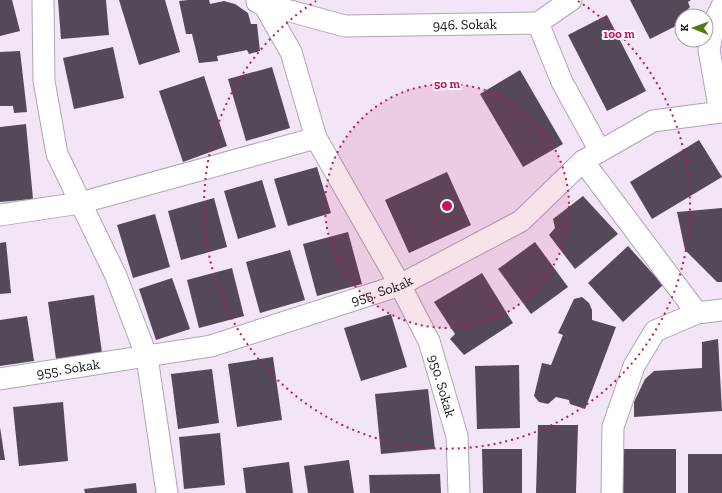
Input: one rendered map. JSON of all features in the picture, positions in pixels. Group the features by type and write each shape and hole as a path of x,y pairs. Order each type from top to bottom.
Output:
{"street":[{"path":"43,0 44,81 57,154 116,276 147,357 167,493"},
{"path":"571,0 538,23 592,156 697,313"},
{"name":"946. Sokak","path":"258,2 345,26 538,23"},
{"name":"950. Sokak","path":"258,2 291,52 316,138 400,285 429,342 457,436 459,493"},
{"path":"721,112 709,50 714,23 722,6"},
{"name":"955. Sokak","path":"0,380 211,346 400,285 521,221 592,156 653,121 721,112"},
{"path":"0,215 80,203 316,138"},
{"path":"612,493 613,428 634,366 655,331 697,313 722,310"}],"building":[{"path":"0,0 12,0 20,31 0,36"},
{"path":"58,0 106,0 109,35 61,39"},
{"path":"119,0 165,0 180,52 139,65"},
{"path":"209,0 210,4 224,1 235,4 248,13 251,24 257,24 260,51 249,54 247,50 217,56 218,61 199,63 192,34 186,34 179,1"},
{"path":"630,0 691,0 688,2 689,8 674,8 674,27 650,39"},
{"path":"607,15 646,91 607,111 568,35"},
{"path":"113,47 124,98 74,109 63,58"},
{"path":"20,51 27,112 14,113 13,106 0,106 0,52"},
{"path":"272,67 290,128 246,141 228,79"},
{"path":"520,70 563,144 523,167 480,94"},
{"path":"204,76 227,146 183,162 159,91"},
{"path":"26,124 33,199 0,202 0,127"},
{"path":"699,140 722,177 652,219 630,182"},
{"path":"317,167 331,213 288,226 274,179"},
{"path":"447,172 471,225 409,253 385,200"},
{"path":"262,180 276,227 238,239 224,191"},
{"path":"583,196 618,234 575,269 549,235 555,228 553,219"},
{"path":"214,198 227,247 181,260 168,211"},
{"path":"722,208 722,282 717,282 685,250 677,212"},
{"path":"155,214 170,267 133,278 117,225"},
{"path":"348,232 362,284 317,296 303,244"},
{"path":"6,242 11,293 0,294 0,243"},
{"path":"535,242 568,287 531,314 498,269"},
{"path":"628,246 663,285 623,322 588,283"},
{"path":"290,250 305,300 260,313 246,262"},
{"path":"232,268 244,316 199,328 187,280"},
{"path":"482,273 513,323 464,355 450,339 455,334 434,302"},
{"path":"172,278 190,329 156,340 139,289"},
{"path":"94,295 102,353 56,359 48,302"},
{"path":"582,297 589,303 592,310 592,320 616,327 585,409 570,404 569,400 556,397 548,404 539,402 534,396 542,363 551,365 563,335 558,333 574,299"},
{"path":"391,314 407,367 361,381 344,328"},
{"path":"27,316 34,361 0,366 0,320"},
{"path":"718,339 722,411 634,417 634,402 645,379 654,371 702,368 702,342"},
{"path":"273,357 282,420 237,427 228,364"},
{"path":"519,365 520,428 477,429 475,366"},
{"path":"212,369 219,423 178,429 171,374"},
{"path":"428,389 435,449 381,454 375,394"},
{"path":"63,402 68,461 19,466 13,407"},
{"path":"538,425 578,425 576,493 536,493"},
{"path":"0,427 5,460 0,460"},
{"path":"220,433 225,485 184,489 179,437"},
{"path":"482,449 522,449 522,493 483,493"},
{"path":"622,449 676,449 676,493 622,493"},
{"path":"688,454 722,454 722,493 688,493"},
{"path":"349,460 354,493 308,493 304,466"},
{"path":"289,462 293,493 246,493 243,468"},
{"path":"440,474 441,493 370,493 369,475"},
{"path":"136,483 137,493 85,493 84,489"}]}
